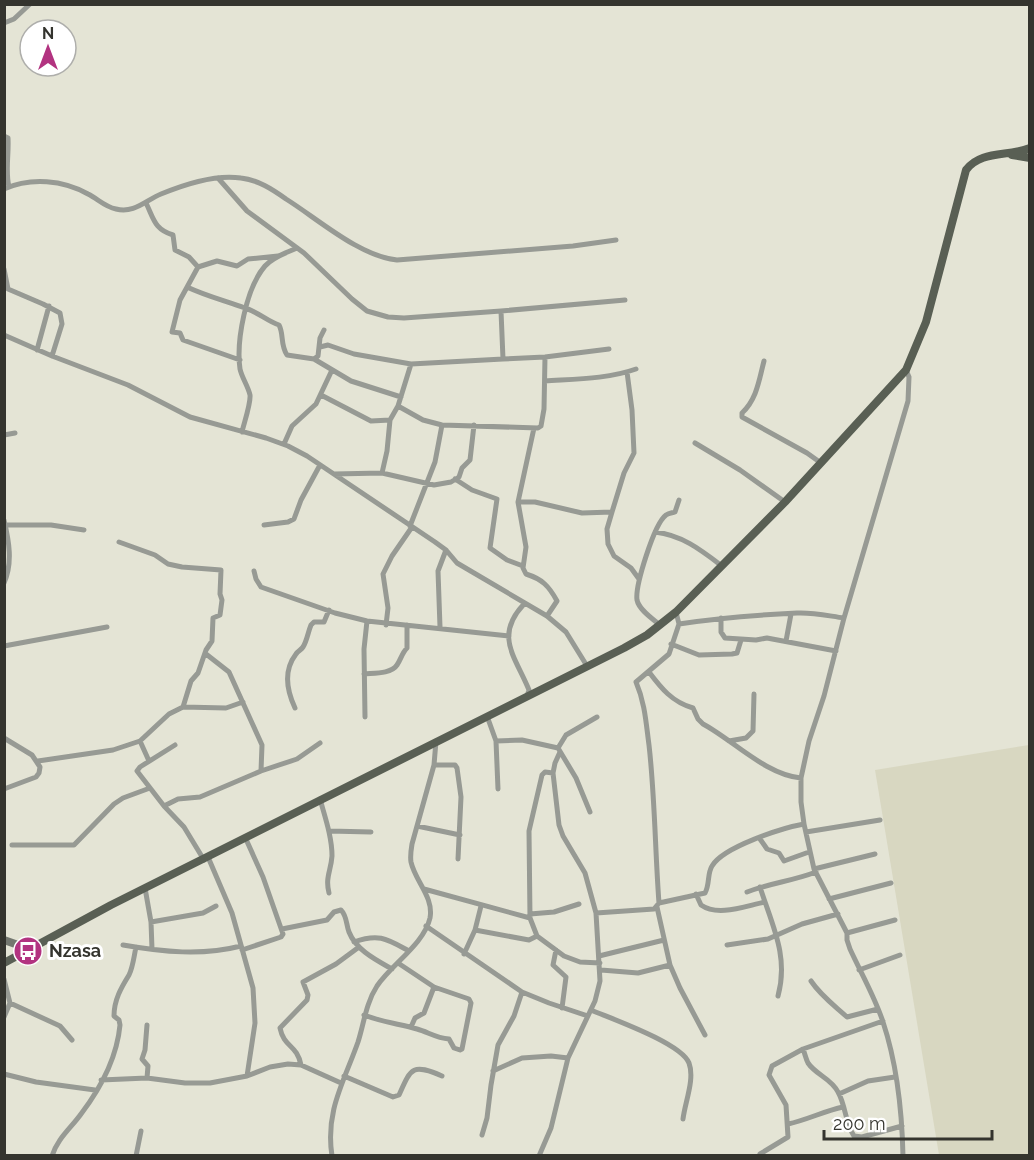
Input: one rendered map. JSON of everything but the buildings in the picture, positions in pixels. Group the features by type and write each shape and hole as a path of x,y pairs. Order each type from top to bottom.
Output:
{"main road":[{"path":"4,963 245,837 636,642 660,625 676,612 785,502 906,370 926,322 966,170 979,158 1029,148"},
{"path":"1007,154 1029,158"},
{"path":"4,940 28,951"}],"street":[{"path":"4,23 14,19 30,4"},
{"path":"4,136 8,138 9,154 7,188 22,182 58,183 88,194 107,207 127,211 159,195 188,185 218,178 243,178 267,186 361,247 387,259 428,259 616,240"},
{"path":"218,178 247,211 297,248 367,311 388,317 404,318 625,300"},
{"path":"146,203 156,226 173,235 175,250 189,256 198,267"},
{"path":"242,432 250,397 244,384 240,360 245,308 256,279 266,265 278,256 297,248"},
{"path":"240,360 183,340 180,333 172,332 180,300 198,267 217,261 237,266 248,259 278,256"},
{"path":"4,269 8,289 60,313 62,324 52,356"},
{"path":"187,287 245,308 280,327 280,341 287,355 314,359 351,381 401,398"},
{"path":"37,350 49,306"},
{"path":"501,311 503,359"},
{"path":"314,359 318,356 320,338 324,330"},
{"path":"5,335 37,350 120,381 190,417 284,444 320,465 446,550 457,563 548,616 566,632 587,666"},
{"path":"320,347 327,345 354,354 411,364 545,357 609,349"},
{"path":"398,406 423,420 442,424 534,428 541,426 545,357"},
{"path":"764,361 756,394 751,404 742,413 742,417 807,453 821,464"},
{"path":"382,473 391,427 390,420 401,398 411,364"},
{"path":"545,381 636,369"},
{"path":"284,444 292,426 316,404 332,370"},
{"path":"903,1155 894,1062 883,1021 859,970 847,940 847,933 815,870 804,824 801,778 809,741 824,696 844,618 908,401 909,377 906,370"},
{"path":"627,372 634,453 624,473 607,529 610,550 621,562 634,570 639,579"},
{"path":"321,395 371,421 390,420"},
{"path":"386,625 388,608 383,574 411,527 435,462 442,424"},
{"path":"333,474 382,473 441,485 459,477 462,468 470,460 474,425"},
{"path":"534,428 518,502 526,547 523,572 539,578 546,584 557,601 548,616"},
{"path":"4,435 15,433"},
{"path":"694,443 740,470 785,502"},
{"path":"264,525 294,519 301,500 320,465"},
{"path":"455,479 472,490 497,498 490,548 507,560 523,566"},
{"path":"660,625 638,604 639,579 655,532 665,516 675,512 679,500"},
{"path":"518,502 535,502 582,513 612,512"},
{"path":"4,583 9,557 5,523 51,525 84,530"},
{"path":"655,532 684,540 722,566"},
{"path":"119,542 154,555 168,564 221,570 220,615 213,618 212,641 206,650 198,673 190,681 183,707"},
{"path":"440,627 438,571 446,550"},
{"path":"254,571 261,587 281,596 367,621 386,625 440,627 509,636"},
{"path":"524,604 508,628 512,654 529,690 527,696"},
{"path":"295,708 287,675 289,668 303,647 311,625 314,622 324,621 329,610"},
{"path":"676,612 679,624 669,654 636,682 644,702 654,784 658,905 664,940 670,965 705,1035"},
{"path":"679,624 749,614 844,618"},
{"path":"786,641 791,614"},
{"path":"721,618 722,636 741,640 768,638 836,651"},
{"path":"365,717 364,674 367,621"},
{"path":"364,674 389,670 396,666 407,648 407,625"},
{"path":"4,646 107,627"},
{"path":"671,644 699,655 732,654 737,652 741,640"},
{"path":"206,654 227,669 243,702 262,745 261,771"},
{"path":"649,672 667,694 679,704 693,708 700,722 778,771 801,778"},
{"path":"729,741 746,738 753,731 754,694"},
{"path":"38,761 113,750 140,741 170,714 183,707 216,709 243,702"},
{"path":"487,716 496,741 498,789"},
{"path":"541,1155 551,1128 568,1058 598,991 601,970 596,914 585,873 561,831 553,773 566,735 597,717"},
{"path":"4,738 38,761 40,767 36,777 4,789"},
{"path":"496,741 522,740 559,750 576,778 590,812"},
{"path":"140,741 149,761"},
{"path":"332,1155 331,1120 364,1015 376,987 409,951 426,926 430,911 424,889 411,862 412,844 434,765 436,741"},
{"path":"164,806 178,800 200,797 261,771 297,759 320,743"},
{"path":"175,744 137,771 164,806 184,827 206,858 228,902 253,988 255,1007 253,1040 247,1076"},
{"path":"434,765 455,765 457,768 461,797 458,859"},
{"path":"553,773 544,772 542,775 529,825 530,916 537,936 573,960 600,959 664,940"},
{"path":"12,845 74,845 114,804 129,795 150,788"},
{"path":"320,799 329,831 332,854 326,879 329,893"},
{"path":"806,832 880,820"},
{"path":"596,914 658,905 702,894 707,891 709,871 716,860 774,831 804,824"},
{"path":"417,826 460,835"},
{"path":"329,831 371,831"},
{"path":"123,945 207,952 242,948 281,937 282,929 245,837"},
{"path":"760,839 767,849 779,853 784,861 810,852"},
{"path":"747,892 875,854"},
{"path":"830,899 891,884"},
{"path":"760,887 782,956 783,968 778,996"},
{"path":"145,888 153,949"},
{"path":"424,889 481,906 530,916 554,912 579,904"},
{"path":"696,894 700,905 711,910 765,902"},
{"path":"151,921 203,913 216,906"},
{"path":"464,954 475,930 481,906"},
{"path":"282,929 324,921 334,912 341,910 345,915 348,930 354,942 392,969"},
{"path":"727,945 760,941 802,924 838,914"},
{"path":"847,933 895,920"},
{"path":"426,926 522,992 562,1008 589,1013 653,1036 682,1053 688,1062 691,1074 683,1119"},
{"path":"475,930 529,940 537,936"},
{"path":"354,942 369,937 381,937 409,951"},
{"path":"52,1155 56,1145 83,1112 113,1060 120,1025 119,1020 114,1016 114,1009 120,988 131,968 136,947"},
{"path":"301,1065 299,1054 285,1040 280,1028 308,1000 303,982 336,964 359,947"},
{"path":"556,950 553,965 566,977 562,1008"},
{"path":"859,970 900,955"},
{"path":"364,1015 384,1022 411,1027 437,1038 449,1039 454,1048 462,1049 471,1001 434,987 398,963"},
{"path":"601,970 638,973 670,965"},
{"path":"4,979 10,1003 4,1017"},
{"path":"810,981 847,1017 878,1009"},
{"path":"411,1027 415,1018 424,1013 434,987"},
{"path":"482,1135 489,1109 498,1045 514,1016 522,992"},
{"path":"10,1003 60,1026 72,1040"},
{"path":"760,1155 788,1137 786,1106 769,1075 776,1062 803,1049 883,1021"},
{"path":"147,1025 142,1059 148,1065 147,1078"},
{"path":"803,1049 808,1063 814,1070 833,1083 839,1094 849,1129 854,1136 862,1137 902,1126"},
{"path":"493,1071 522,1058 551,1056 568,1058"},
{"path":"101,1080 147,1078 185,1083 210,1083 247,1076 278,1065 301,1065 341,1083"},
{"path":"344,1076 393,1097 399,1095 410,1072 427,1069 442,1076"},
{"path":"4,1074 36,1082 95,1090"},
{"path":"839,1094 868,1081 895,1077"},
{"path":"788,1124 804,1121 824,1111 843,1107"},
{"path":"136,1155 141,1131"}],"shaded area":[{"path":"1029,745 1029,1155 939,1155 875,770"}],"place":[{"name":"Nzasa","path":"28,951"}]}
